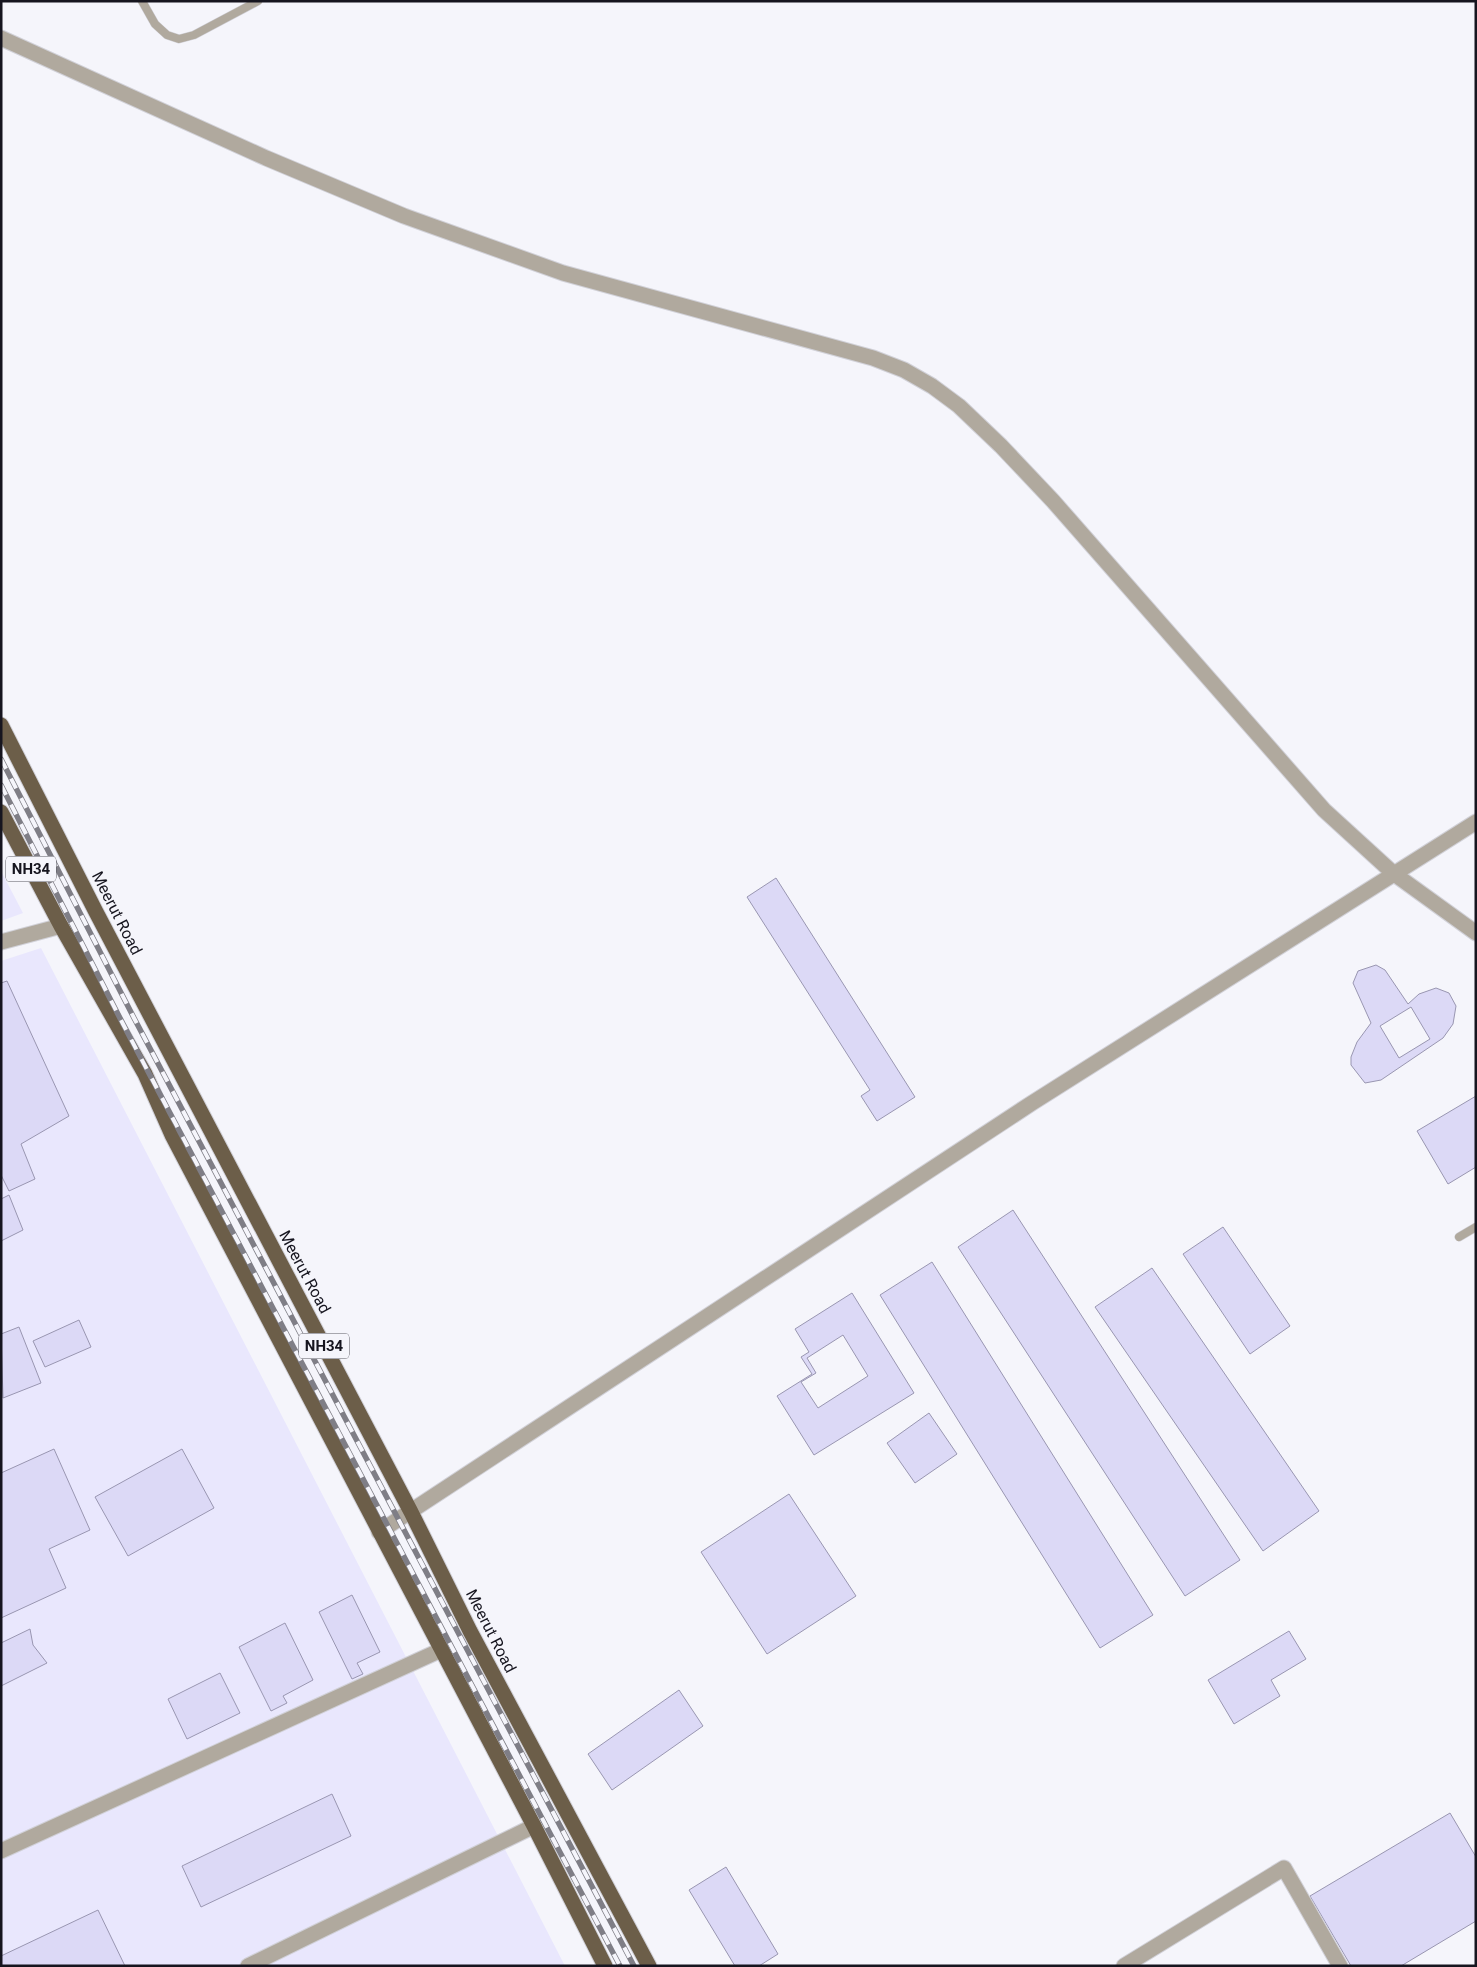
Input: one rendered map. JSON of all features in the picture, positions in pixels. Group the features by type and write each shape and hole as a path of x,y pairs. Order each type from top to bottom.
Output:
{"highway":[{"name":"Meerut Road","path":"1,725 101,921 411,1512 470,1631 648,1966"},
{"name":"NH34","path":"1,812 61,926 145,1074 172,1135 534,1826 605,1966"}],"street":[{"path":"4,36 266,158 404,216 563,273 872,358 904,370 932,386 959,406 1001,446 1053,502 1324,810 1393,873 1476,933"},
{"path":"379,1532 1032,1103 1476,822"},
{"path":"1,942 61,926"},
{"path":"1,1851 441,1650"},
{"path":"248,1966 534,1826"},
{"path":"1124,1966 1284,1868 1340,1966"}],"lane":[{"path":"142,1 155,24 167,35 179,39 194,35 258,1"},
{"path":"1459,1237 1476,1227"}],"shaded area":[{"path":"1,871 23,913 1,921"},
{"path":"41,948 565,1966 1,1966 1,961"}],"building":[{"path":"776,878 915,1097 877,1121 861,1096 870,1090 747,897"},
{"path":"1376,965 1385,970 1408,1004 1419,994 1436,988 1449,993 1456,1006 1453,1024 1443,1038 1381,1080 1365,1083 1351,1065 1351,1057 1357,1042 1371,1023 1353,983 1358,971","holes":["1411,1007 1430,1039 1399,1058 1380,1026"]},
{"path":"7,981 69,1116 21,1144 35,1179 9,1191 1,1175 1,983"},
{"path":"1476,1096 1476,1167 1448,1184 1417,1131"},
{"path":"9,1195 23,1230 1,1241 1,1199"},
{"path":"1013,1210 1240,1560 1185,1596 958,1247"},
{"path":"1223,1227 1290,1326 1250,1354 1183,1254"},
{"path":"932,1262 1153,1615 1100,1648 880,1295"},
{"path":"1152,1268 1319,1511 1263,1551 1095,1307"},
{"path":"852,1293 914,1393 814,1455 777,1396 812,1374 801,1357 809,1352 795,1329","holes":["843,1335 868,1376 818,1408 801,1382 816,1373 807,1358"]},
{"path":"79,1320 91,1347 45,1367 33,1341"},
{"path":"19,1327 41,1383 3,1398 1,1334"},
{"path":"929,1413 957,1454 915,1483 887,1443"},
{"path":"54,1449 90,1530 49,1549 66,1588 1,1618 1,1473"},
{"path":"182,1449 214,1508 128,1556 95,1497"},
{"path":"789,1494 856,1596 767,1654 701,1552"},
{"path":"352,1595 380,1652 357,1663 363,1674 352,1679 319,1612"},
{"path":"285,1623 313,1680 283,1696 287,1703 271,1711 239,1647"},
{"path":"30,1629 33,1645 47,1663 1,1686 1,1643"},
{"path":"1289,1631 1306,1659 1271,1680 1280,1696 1234,1724 1208,1680"},
{"path":"220,1673 240,1713 187,1739 168,1699"},
{"path":"679,1690 703,1726 612,1790 588,1754"},
{"path":"332,1794 351,1836 201,1907 182,1866"},
{"path":"1450,1813 1476,1857 1476,1921 1401,1966 1351,1966 1310,1896"},
{"path":"726,1867 778,1954 759,1966 735,1966 689,1890"},
{"path":"98,1910 125,1966 1,1966 1,1956"}],"railway":[{"path":"1,759 134,1018 634,1966"},
{"path":"1,785 123,1024 620,1966"}]}
